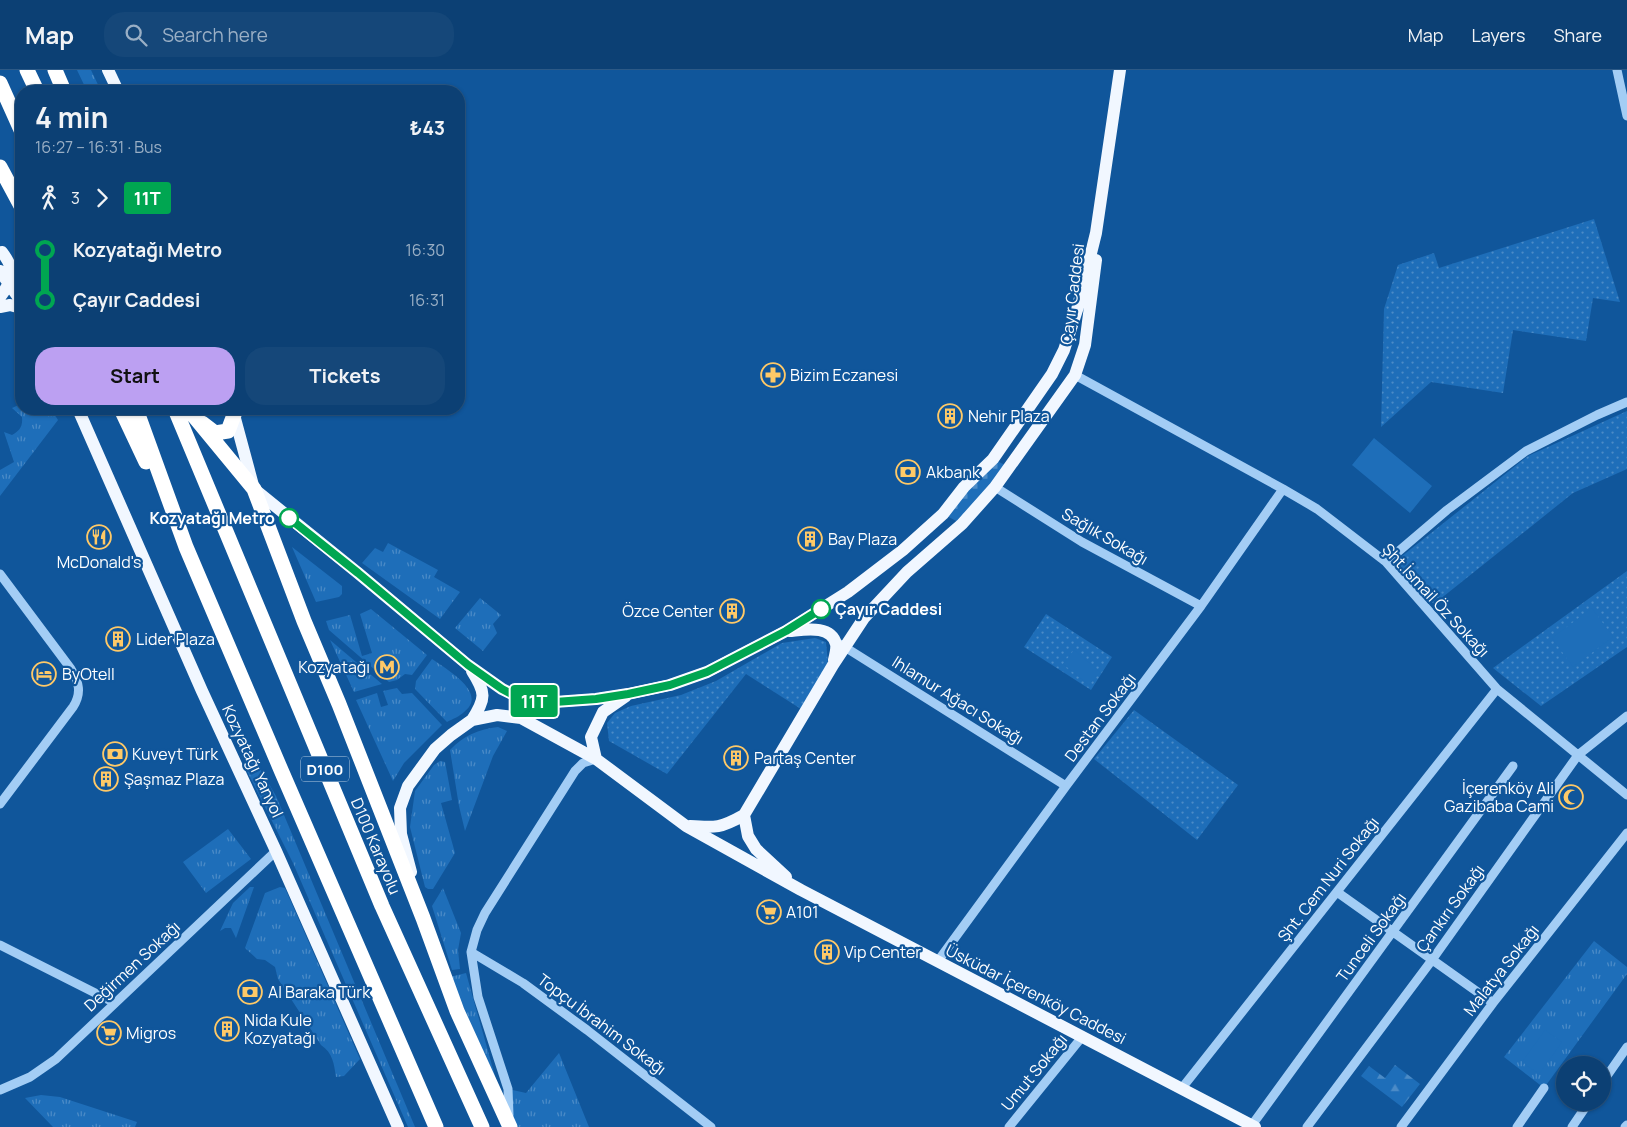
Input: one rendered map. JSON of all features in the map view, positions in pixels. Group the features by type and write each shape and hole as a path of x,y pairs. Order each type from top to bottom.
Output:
{"highway":[{"path":"27,70 34,85"},
{"path":"54,70 61,85"},
{"path":"0,83 15,117"},
{"path":"0,167 15,195"},
{"path":"124,415 186,547"},
{"name":"D100","path":"138,415 186,547 436,1127"},
{"name":"D100 Karayolu","path":"177,415 378,897 482,1127"},
{"path":"192,415 215,433 228,431 232,415"},
{"name":"D100","path":"192,415 254,489 304,621 339,704 423,918 457,1011 510,1126"}],"main road":[{"path":"108,70 115,85"},
{"name":"Çayır Caddesi","path":"468,665 502,689 519,698 541,703 596,699 670,685 707,672 786,631 848,592 903,550 943,514 964,487 992,459 1052,374 1064,350 1077,310 1096,233 1120,70"},
{"name":"Çayır Caddesi","path":"744,815 833,665 864,618 903,577 962,524 995,487 1074,375 1085,344 1096,268 1096,233"},
{"path":"1,251 15,267"},
{"path":"0,297 10,284 12,278 9,262 1,251"},
{"path":"0,271 15,292"},
{"path":"0,307 10,305 15,306"},
{"name":"Kozyatağı Yanyol","path":"81,415 398,1127"},
{"path":"234,415 254,489 468,665 483,688 482,705 472,720 451,734 435,749 408,786 400,808 401,834 423,918"},
{"path":"786,631 821,630 831,635 836,644 833,665"},
{"path":"596,759 591,737 603,712 628,694"},
{"name":"Üsküdar İçerenköy Caddesi","path":"472,720 496,715 521,718 596,759 686,826 800,890 1182,1088 1247,1125"},
{"path":"686,826 708,828 726,825 744,815"},
{"name":"Üsküdar İçerenköy Caddesi","path":"744,815 748,836 756,849 800,890"}],"street":[{"path":"1617,70 1626,104 1627,116"},
{"name":"Şht.İsmail Öz Sokağı","path":"1074,375 1317,509 1386,562 1497,689 1627,795"},
{"path":"1386,562 1447,510 1526,451 1627,402"},
{"name":"Sağlık Sokağı","path":"995,487 1082,542 1201,606"},
{"name":"Destan Sokağı","path":"938,961 1201,606 1283,489"},
{"path":"0,574 71,668 79,688 78,696 73,706 0,804"},
{"name":"Ihlamur Ağacı Sokağı","path":"833,640 1066,786"},
{"name":"Şht. Cem Nuri Sokağı","path":"1182,1088 1497,689"},
{"name":"Çankırı Sokağı","path":"1307,1127 1432,960 1578,755 1627,716"},
{"path":"510,1126 508,1089 478,997 471,952 477,930 486,914 575,771 583,763 596,759"},
{"name":"Tunceli Sokağı","path":"1247,1125 1393,932 1513,766"},
{"name":"Malatya Sokağı","path":"1401,1127 1494,1003 1627,833"},
{"name":"Değirmen Sokağı","path":"0,1090 30,1077 52,1062 276,851"},
{"path":"1337,892 1494,1003"},
{"path":"0,945 115,1003"},
{"name":"Topçu İbrahim Sokağı","path":"471,952 523,983 571,1018 711,1127"},
{"name":"Umut Sokağı","path":"1009,1127 1082,1036"},
{"path":"1611,1070 1627,1046"},
{"path":"1517,1127 1544,1088"},
{"path":"1572,1127 1583,1111"}],"green space":[{"path":"77,70 91,70 98,85 84,85"},
{"path":"1594,219 1620,302 1593,298 1586,341 1513,330 1503,393 1431,382 1381,427 1384,309 1398,265 1434,253 1439,268"},
{"path":"1627,411 1627,469 1573,493 1434,604 1392,564 1528,456"},
{"path":"20,415 55,415 58,420 0,496 0,470 14,462 4,432 12,435 17,432 22,423 22,417"},
{"path":"1374,438 1432,486 1410,513 1352,465"},
{"path":"993,459 1009,467 962,524 943,514"},
{"path":"388,543 438,570 434,577 460,592 440,619 362,563 375,548 383,552"},
{"path":"292,547 342,586 342,594 339,597 316,602"},
{"path":"1627,571 1627,647 1541,706 1493,668"},
{"path":"480,598 501,615 493,624 497,633 483,651 455,628"},
{"path":"1592,608 1613,637 1573,667 1552,638"},
{"path":"371,609 427,655 412,675 405,674 397,680 389,682 329,630 326,621 350,615 362,656 372,653 360,614"},
{"path":"1046,614 1112,657 1091,690 1024,647"},
{"path":"815,638 826,642 828,663 801,709 746,674 667,774 609,741 607,723 615,713 631,706 681,695 716,681 782,643"},
{"path":"330,640 382,684 354,692"},
{"path":"1074,650 1100,672 1089,685 1063,664"},
{"path":"432,659 463,682 472,697 470,705 464,712 447,722 415,689 416,681"},
{"path":"397,688 402,694 412,693 442,725 404,763 393,781 356,700 377,693 381,707 388,705 383,691"},
{"path":"1134,710 1238,785 1197,840 1094,759"},
{"path":"498,727 507,731 493,756 465,831 450,750 472,734 484,729"},
{"path":"255,760 276,796 415,1127 408,1127 293,863 244,765"},
{"path":"440,761 445,762 452,800 441,803 455,853 433,889 428,889 425,887 410,827 415,791 434,765"},
{"path":"228,829 251,859 206,893 183,862"},
{"path":"250,887 254,887 236,938 231,928 225,928 220,931 233,903"},
{"path":"280,887 285,888 360,1059 344,1076 336,1077 334,1063 330,1055 321,1045 278,979 275,967 265,960 257,959 245,948 265,893"},
{"path":"443,888 461,933 458,950 460,969 452,970 432,906"},
{"path":"1594,941 1627,967 1627,974 1567,1056 1556,1056 1556,1072 1544,1088 1504,1057"},
{"path":"466,973 497,1083 450,977"},
{"path":"1545,1030 1562,1042 1539,1074 1522,1062"},
{"path":"559,1053 589,1127 510,1127 508,1089 526,1093"},
{"path":"1395,1065 1420,1084 1402,1107 1361,1076 1369,1066 1385,1078"},
{"path":"41,1095 60,1097 137,1122 135,1127 53,1127 25,1098"}],"bus line":[{"name":"11T","path":"289,518 468,665 502,689 519,698 541,703 596,699 670,685 707,672 786,631 821,609"}],"place":[{"name":"Bizim Eczanesi","path":"773,375"},
{"name":"Nehir Plaza","path":"950,416"},
{"name":"Akbank","path":"908,472"},
{"name":"Kozyatağı Metro","path":"289,518"},
{"name":"McDonald's","path":"99,537"},
{"name":"Bay Plaza","path":"810,539"},
{"name":"Çayır Caddesi","path":"821,609"},
{"name":"Özce Center","path":"732,611"},
{"name":"Lider Plaza","path":"118,639"},
{"name":"Kozyatağı","path":"387,667"},
{"name":"ByOtell","path":"44,674"},
{"name":"Kuveyt Türk","path":"115,754"},
{"name":"Partaş Center","path":"736,758"},
{"name":"Şaşmaz Plaza","path":"106,779"},
{"name":"İçerenköy Ali Gazibaba Cami","path":"1571,797"},
{"name":"A101","path":"769,912"},
{"name":"Vip Center","path":"827,952"},
{"name":"Al Baraka Türk","path":"250,992"},
{"name":"Nida Kule Kozyatağı","path":"227,1029"},
{"name":"Migros","path":"109,1033"}]}
